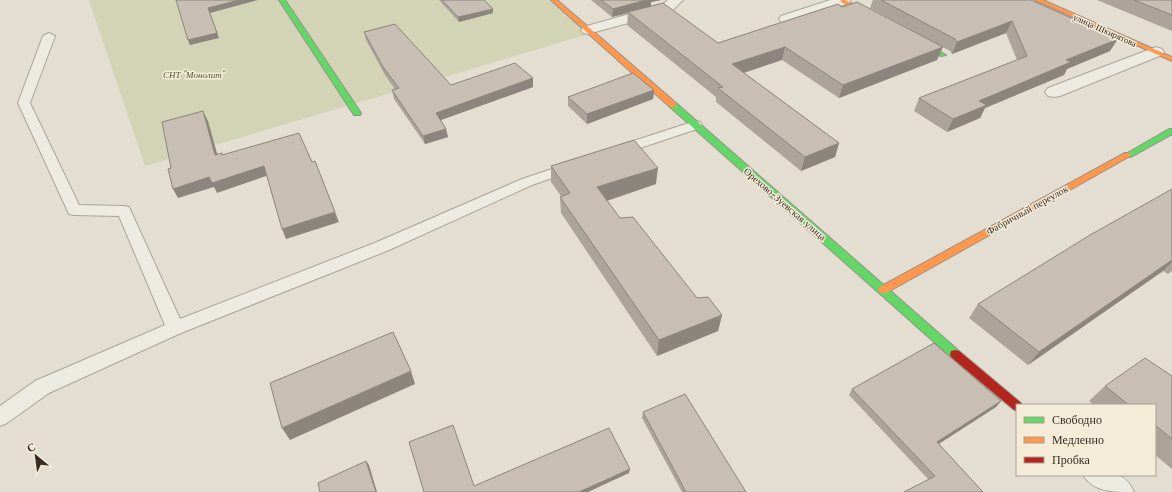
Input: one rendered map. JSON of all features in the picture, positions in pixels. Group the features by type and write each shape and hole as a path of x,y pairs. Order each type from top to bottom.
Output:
{"street":[{"path":"282,0 357,113"},
{"name":"Орехово-Зуевская улица","path":"554,0 883,290 927,331 1016,405"},
{"path":"588,30 667,8 676,0"},
{"path":"786,19 843,0 883,22"},
{"name":"улица Шкирятова","path":"1038,0 1172,59"},
{"path":"903,33 943,55"},
{"path":"1054,92 1156,52"},
{"name":"Фабричный переулок","path":"883,290 1172,131"},
{"path":"1099,476 1119,492"}],"lane":[{"path":"49,36 24,103 74,210 124,211 175,328"},
{"path":"600,157 695,125"},
{"path":"0,417 42,387 175,328 383,246 527,182 585,162"}],"green space":[{"name":"СНТ \"Монолит\"","path":"89,0 554,0 592,33 145,166"}],"building":[{"path":"176,0 239,0 208,8 217,33 188,40"},
{"path":"442,0 484,0 493,9 458,17"},
{"path":"601,0 646,0 613,9"},
{"path":"881,0 1031,0 1118,39 1066,60 1071,62 979,101 987,105 953,119 919,98 1027,56 1012,21 957,42 955,39"},
{"path":"1134,0 1172,0 1172,15"},
{"path":"857,2 943,47 843,85 785,47 732,64 839,143 805,157 718,88 723,87 628,12 663,3 718,43 838,4 842,7"},
{"path":"395,24 451,85 515,63 533,78 436,113 446,129 423,136 392,90 399,88 383,67 364,32"},
{"path":"633,73 654,90 587,114 568,97"},
{"path":"203,111 215,155 222,153 222,155 299,133 312,162 315,161 335,212 282,229 264,166 212,183 209,177 173,189 168,169 171,168 162,122"},
{"path":"634,140 658,168 597,187 620,218 633,217 697,298 708,297 722,315 659,340 560,197 570,193 551,166"},
{"path":"1172,189 1172,260 1039,352 978,304 1090,235"},
{"path":"393,332 411,371 282,428 270,383"},
{"path":"934,343 1001,401 937,442 983,492 904,492 935,476 852,389"},
{"path":"1145,358 1172,376 1172,439 1156,426 1156,404 1128,404 1105,386"},
{"path":"685,394 746,492 686,492 643,412"},
{"path":"453,425 474,486 609,428 630,469 579,492 424,492 409,442"},
{"path":"366,461 376,492 320,492 318,483"}],"traffic: fast":[{"path":"282,0 357,113"},
{"path":"914,39 943,55"},
{"path":"673,105 955,354"},
{"path":"1128,155 1172,131"}],"traffic: slow":[{"path":"554,0 673,105"},
{"path":"1038,0 1172,59"},
{"path":"843,1 875,18"},
{"path":"883,290 1128,155"}],"traffic: jam":[{"path":"955,354 1016,405"}]}
